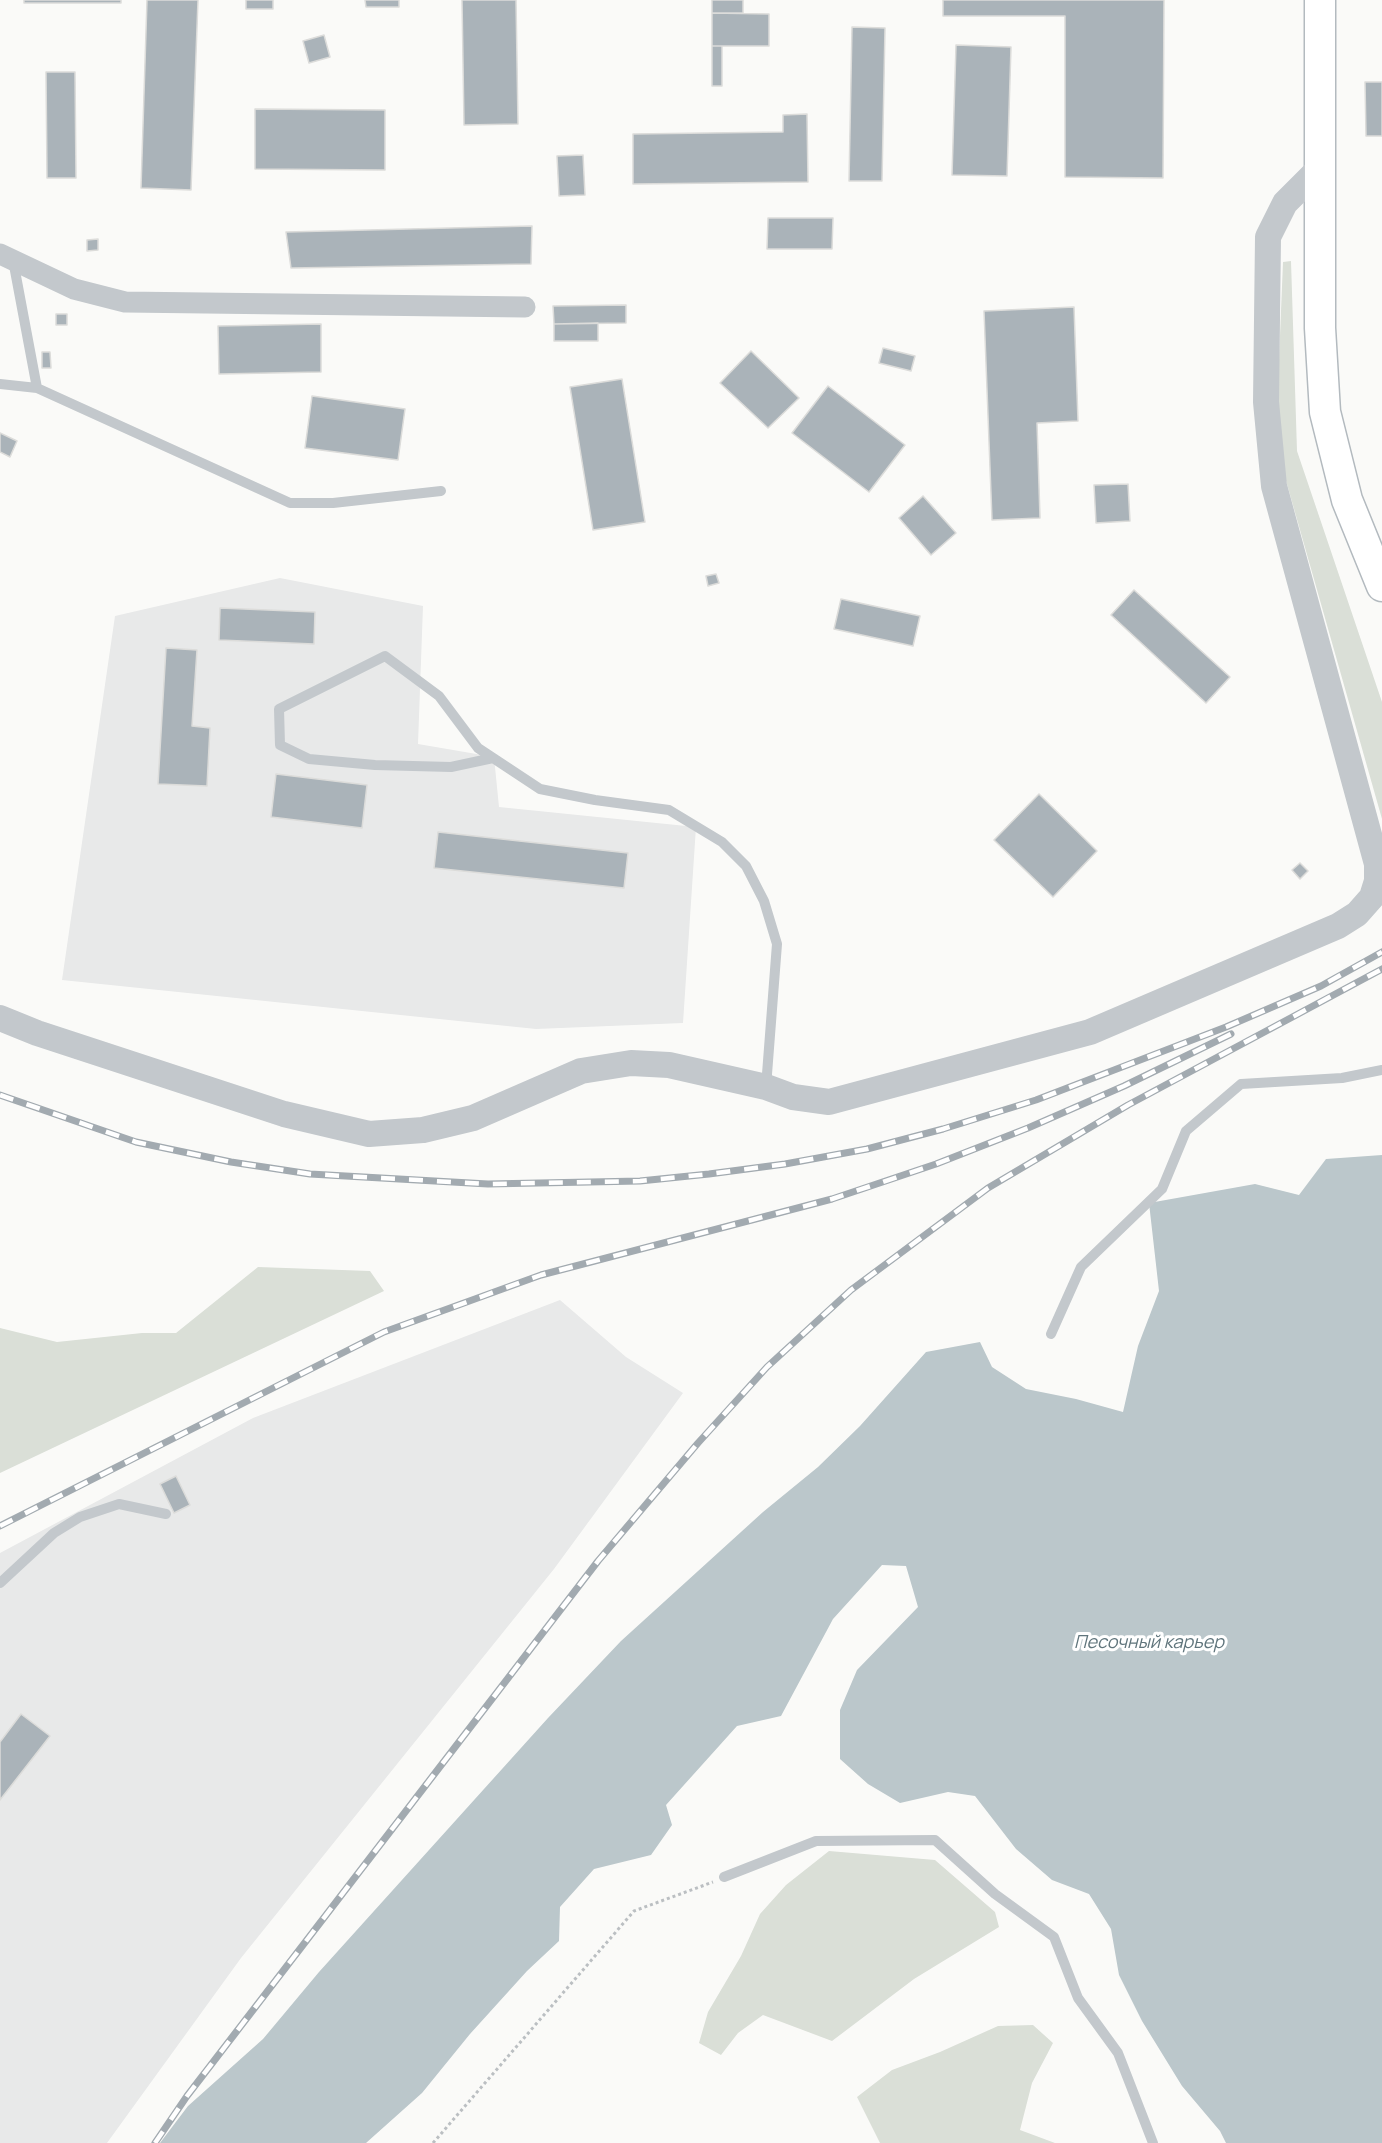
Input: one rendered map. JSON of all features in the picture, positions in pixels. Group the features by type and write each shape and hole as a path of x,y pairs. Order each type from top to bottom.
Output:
{"main road":[{"path":"1320,0 1320,328 1325,412 1347,500 1382,586"}],"street":[{"path":"0,1018 37,1033 284,1114 369,1134 423,1130 473,1118 581,1071 631,1063 669,1065 766,1087 793,1097 829,1101 1090,1032 1338,926 1357,914 1372,897 1377,881 1377,864 1274,486 1266,402 1268,237 1285,203 1321,167"},
{"path":"7,257 74,289 125,302 525,308"}],"lane":[{"path":"7,257 37,388"},
{"path":"0,384 37,388 290,503 333,503 441,491"},
{"path":"493,758 451,767 375,765 309,759 280,745 279,708 385,656 439,696 478,748 540,789 595,800 669,810 722,842 746,866 764,901 777,944 766,1087"},
{"path":"1052,1334 1081,1267 1162,1189 1186,1131 1241,1084 1342,1078 1382,1070"},
{"path":"0,1583 54,1533 80,1517 119,1504 166,1514"},
{"path":"724,1877 816,1841 935,1840 995,1894 1054,1937 1078,1998 1118,2054 1153,2143"}],"path":[{"path":"433,2143 634,1911 724,1877"}],"shaded area":[{"path":"1291,261 1297,451 1382,702 1382,819 1283,470 1277,409 1283,262"},
{"path":"280,578 423,606 418,744 494,757 499,807 696,827 683,1023 536,1029 62,980 115,616"},
{"path":"258,1267 370,1271 384,1291 0,1473 0,1328 57,1342 142,1333 176,1333"},
{"path":"560,1300 626,1357 683,1393 554,1569 241,1958 107,2143 0,2143 0,1553 253,1418"},
{"path":"829,1851 935,1860 995,1912 999,1927 914,1979 832,2041 763,2015 738,2033 721,2055 699,2043 708,2012 741,1956 760,1914 786,1885"},
{"path":"1033,2025 1053,2043 1032,2083 1020,2130 1055,2143 880,2143 857,2097 892,2070 998,2026"}],"water":[{"name":"Песочный карьер","path":"1382,1155 1382,2143 1226,2143 1220,2131 1182,2086 1142,2021 1119,1975 1111,1929 1089,1894 1052,1880 1016,1849 975,1796 948,1792 900,1803 868,1784 840,1759 840,1710 857,1670 918,1607 906,1566 882,1565 833,1619 781,1716 737,1726 666,1805 672,1825 651,1855 594,1869 560,1907 559,1941 527,1971 470,2034 422,2093 366,2143 160,2143 188,2106 263,2039 319,1972 548,1718 621,1641 763,1512 818,1467 860,1426 926,1352 980,1342 992,1367 1026,1389 1076,1399 1123,1412 1138,1346 1159,1291 1149,1203 1255,1184 1299,1195 1326,1159"}],"building":[{"path":"24,0 121,0 121,3 24,3"},
{"path":"147,0 198,0 191,190 141,188"},
{"path":"246,0 273,0 273,9 246,9"},
{"path":"365,0 399,0 399,7 366,7"},
{"path":"462,0 516,0 518,124 464,125"},
{"path":"712,0 743,0 743,13 712,13"},
{"path":"943,0 1164,0 1163,178 1065,177 1065,16 943,16"},
{"path":"712,13 769,14 769,46 712,46"},
{"path":"852,27 885,28 882,181 849,181"},
{"path":"324,35 330,57 309,63 303,41"},
{"path":"956,45 1011,47 1007,176 952,175"},
{"path":"712,46 722,46 722,86 712,86"},
{"path":"46,72 75,72 76,178 47,178"},
{"path":"1365,82 1382,82 1382,136 1366,136"},
{"path":"255,109 385,110 385,170 255,169"},
{"path":"807,114 808,182 633,184 633,134 783,132 783,115"},
{"path":"583,155 585,195 559,196 557,156"},
{"path":"768,218 833,218 832,249 767,249"},
{"path":"532,226 531,264 291,268 286,232"},
{"path":"98,239 98,250 87,251 87,240"},
{"path":"626,305 626,323 554,324 553,306"},
{"path":"1074,307 1078,421 1037,423 1040,518 992,520 984,311"},
{"path":"56,314 67,314 67,325 56,325"},
{"path":"598,323 598,341 554,341 554,324"},
{"path":"321,324 321,372 219,374 218,326"},
{"path":"883,348 915,356 911,371 879,363"},
{"path":"751,351 799,398 768,428 720,383"},
{"path":"42,352 50,352 51,368 42,368"},
{"path":"622,379 645,522 593,530 570,387"},
{"path":"828,386 905,445 869,492 792,433"},
{"path":"312,396 405,409 398,460 305,448"},
{"path":"0,433 17,441 10,457 0,452"},
{"path":"1128,484 1130,521 1096,523 1094,485"},
{"path":"923,496 956,533 931,555 899,518"},
{"path":"716,574 719,583 708,586 706,576"},
{"path":"1134,590 1230,677 1206,703 1111,615"},
{"path":"841,599 920,616 913,646 834,629"},
{"path":"220,608 315,612 314,644 219,640"},
{"path":"166,648 197,650 192,726 210,728 207,786 158,784"},
{"path":"276,774 367,785 362,828 271,817"},
{"path":"1039,794 1097,851 1053,897 994,840"},
{"path":"438,832 628,853 624,888 434,868"},
{"path":"1300,863 1308,871 1300,879 1292,870"},
{"path":"176,1476 190,1505 174,1513 160,1484"},
{"path":"21,1714 50,1736 0,1800 0,1742"}],"railway":[{"path":"0,1095 136,1142 231,1162 310,1174 488,1184 640,1181 709,1174 785,1164 867,1149 943,1129 1036,1100 1226,1027 1321,986 1382,952"},
{"path":"155,2143 187,2096 598,1561 698,1443 767,1367 851,1290 988,1188 1128,1105 1382,969"},
{"path":"0,1526 384,1332 541,1275 832,1199 936,1164 1028,1128 1124,1086 1231,1034"}]}
